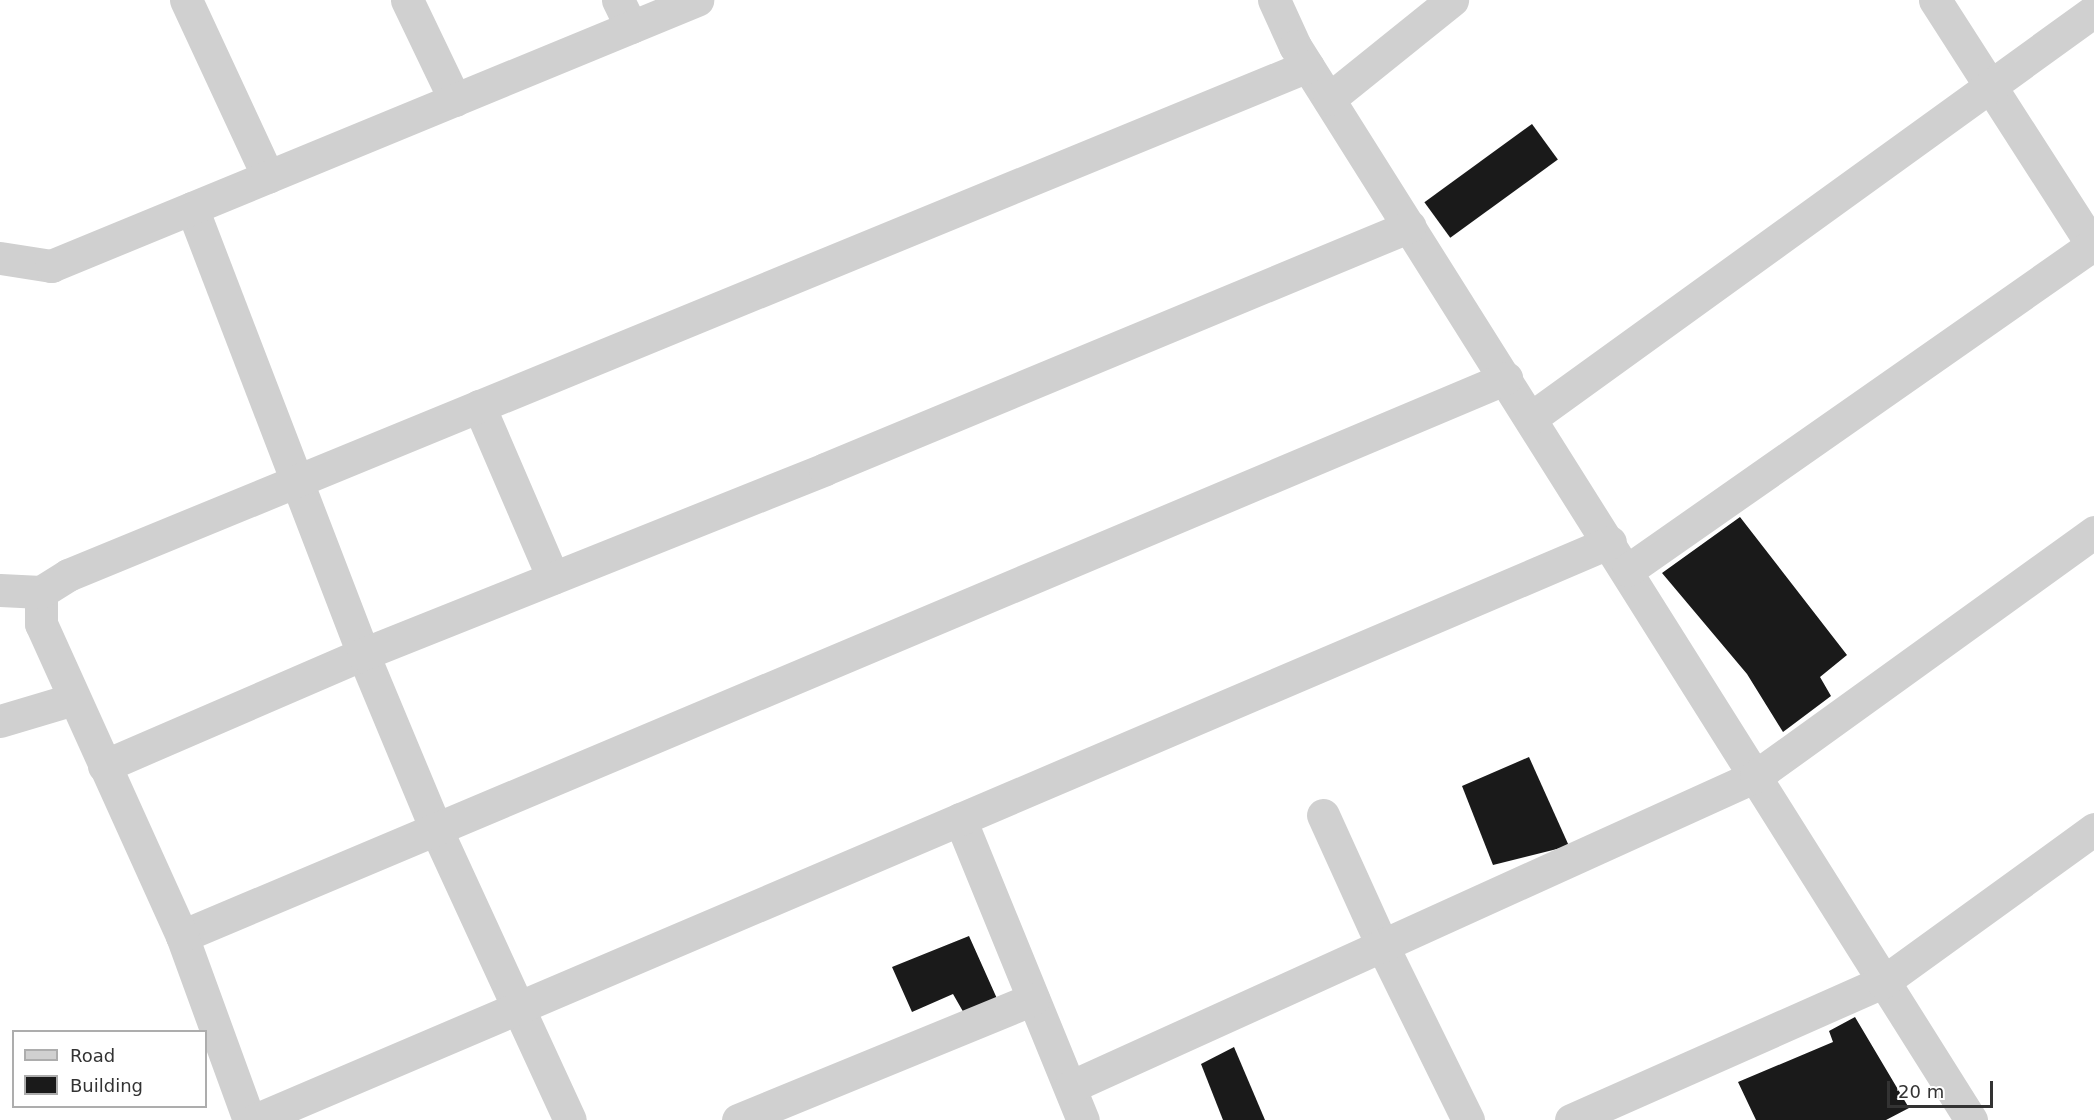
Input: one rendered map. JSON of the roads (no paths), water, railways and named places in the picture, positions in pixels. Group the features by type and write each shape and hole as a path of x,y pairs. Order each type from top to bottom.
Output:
{"street":[{"path":"186,0 268,177"},
{"path":"407,0 455,100"},
{"path":"0,258 51,266 455,100 624,14 698,0"},
{"path":"1274,0 1308,66 1628,570 1971,1120"},
{"path":"1329,99 1452,0"},
{"path":"1628,570 2094,246 1935,0"},
{"path":"1531,418 2094,11"},
{"path":"0,591 41,592 68,575 1308,66"},
{"path":"192,208 363,654 436,829 520,1007 570,1120"},
{"path":"104,766 363,654 1410,226"},
{"path":"182,936 1506,378"},
{"path":"479,406 553,578"},
{"path":"1070,1087 1756,776 2094,532"},
{"path":"255,1120 1610,542"},
{"path":"41,592 40,624 182,936 249,1120"},
{"path":"0,721 74,699"},
{"path":"1323,815 1382,945 1468,1120"},
{"path":"960,819 1083,1120"},
{"path":"1571,1120 1883,982 2094,830"},
{"path":"738,1120 1034,999"}]}
